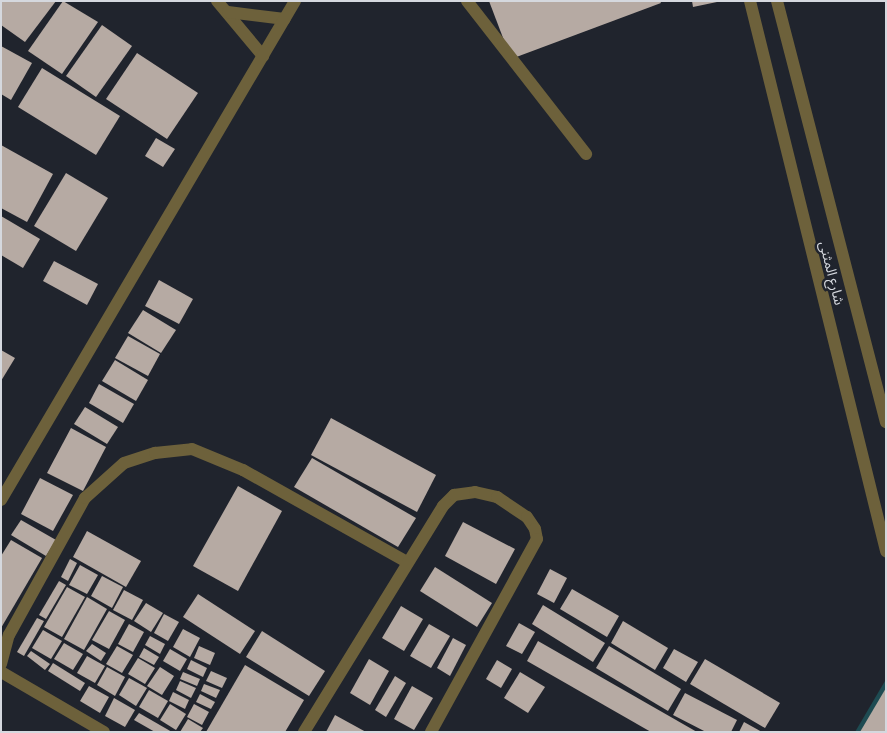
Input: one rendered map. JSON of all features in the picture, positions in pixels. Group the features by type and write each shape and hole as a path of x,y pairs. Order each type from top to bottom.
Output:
{"street":[{"path":"217,1 263,56"},
{"path":"1,500 295,1"},
{"path":"467,1 586,154"},
{"name":"شارع المثنى","path":"750,1 886,551"},
{"name":"شارع المثنى","path":"778,1 886,422"},
{"path":"228,12 285,19"},
{"path":"1,664 9,635 85,498 124,463 155,453 192,449 243,470 407,562"},
{"path":"304,732 443,506 454,495 475,492 497,497 515,507 535,528 537,539 431,732"},
{"path":"1,672 104,732"}],"water":[{"path":"885,681 886,732 855,732"}],"building":[{"path":"1,1 56,1 25,42 1,25"},
{"path":"63,1 98,22 62,74 28,51"},
{"path":"489,1 660,1 661,3 511,59"},
{"path":"692,1 717,1 717,2 693,7"},
{"path":"102,25 132,46 96,97 66,76"},
{"path":"1,46 32,63 11,100 1,94"},
{"path":"137,53 198,93 167,139 106,99"},
{"path":"42,68 120,116 96,155 18,107"},
{"path":"156,138 175,149 163,167 145,156"},
{"path":"1,145 53,174 27,222 1,208"},
{"path":"66,173 108,198 76,251 34,226"},
{"path":"1,216 40,239 23,268 1,255"},
{"path":"54,261 98,284 87,305 43,281"},
{"path":"159,280 193,299 179,324 145,306"},
{"path":"143,310 176,330 161,353 128,333"},
{"path":"128,336 160,354 148,376 115,358"},
{"path":"1,350 15,358 1,381"},
{"path":"115,360 148,380 136,401 102,381"},
{"path":"99,384 134,404 123,423 89,403"},
{"path":"85,407 118,427 107,444 74,424"},
{"path":"331,418 436,475 417,512 311,455"},
{"path":"71,428 106,447 83,491 47,473"},
{"path":"312,458 416,518 398,547 294,487"},
{"path":"40,478 73,495 53,531 21,514"},
{"path":"238,486 282,511 238,591 193,566"},
{"path":"21,520 56,540 46,556 11,535"},
{"path":"463,522 515,549 496,584 445,556"},
{"path":"87,531 141,561 126,587 73,557"},
{"path":"11,540 42,558 1,628 1,556"},
{"path":"70,559 77,563 68,581 61,577"},
{"path":"80,565 98,575 87,594 69,585"},
{"path":"435,567 492,603 477,627 420,591"},
{"path":"550,569 567,578 554,603 537,594"},
{"path":"102,576 123,587 112,608 91,596"},
{"path":"59,581 66,585 46,619 39,615"},
{"path":"67,587 85,597 62,637 44,627"},
{"path":"572,589 619,616 607,637 560,609"},
{"path":"124,590 143,600 132,620 113,610"},
{"path":"198,594 255,631 240,654 183,617"},
{"path":"87,597 107,609 84,650 64,639"},
{"path":"146,603 163,613 151,632 134,621"},
{"path":"543,605 605,643 593,662 532,624"},
{"path":"401,606 423,619 404,651 382,638"},
{"path":"109,611 125,620 109,649 92,640"},
{"path":"164,614 179,622 168,641 154,633"},
{"path":"37,618 44,621 24,656 17,652"},
{"path":"623,621 668,648 655,670 611,643"},
{"path":"519,623 535,632 522,654 506,646"},
{"path":"129,624 144,632 133,652 118,644"},
{"path":"429,624 450,636 431,668 410,656"},
{"path":"183,629 200,638 190,657 173,647"},
{"path":"43,630 62,641 51,659 32,648"},
{"path":"262,631 325,671 309,696 246,657"},
{"path":"150,636 165,644 160,654 145,645"},
{"path":"453,638 466,645 450,676 437,668"},
{"path":"538,641 697,732 651,732 527,661"},
{"path":"64,643 83,654 73,670 54,659"},
{"path":"92,644 106,653 101,661 86,651"},
{"path":"117,646 133,655 122,673 106,664"},
{"path":"199,646 215,653 210,665 194,658"},
{"path":"609,646 681,689 668,711 596,668"},
{"path":"144,648 159,657 154,665 139,657"},
{"path":"170,649 187,659 180,671 163,661"},
{"path":"674,649 698,662 686,682 663,668"},
{"path":"31,651 50,664 45,670 27,656"},
{"path":"87,656 105,666 95,683 77,673"},
{"path":"138,658 155,668 145,684 128,674"},
{"path":"369,659 389,671 370,705 350,693"},
{"path":"705,659 780,703 765,728 690,684"},
{"path":"191,660 207,668 203,677 187,669"},
{"path":"497,660 512,669 501,688 486,679"},
{"path":"53,663 85,683 80,691 48,671"},
{"path":"245,665 304,700 285,732 206,732"},
{"path":"107,667 125,677 115,696 97,685"},
{"path":"160,667 174,676 162,695 147,686"},
{"path":"211,671 227,678 222,688 206,681"},
{"path":"183,672 200,679 197,686 180,679"},
{"path":"520,672 545,687 528,713 504,698"},
{"path":"395,676 406,683 386,717 375,710"},
{"path":"129,678 147,688 136,706 119,695"},
{"path":"180,681 196,688 191,698 176,690"},
{"path":"204,684 220,690 216,698 201,691"},
{"path":"89,686 109,697 100,713 80,701"},
{"path":"412,686 433,698 414,730 394,719"},
{"path":"886,688 886,732 860,732"},
{"path":"149,690 168,701 158,718 139,707"},
{"path":"173,692 189,700 185,709 169,701"},
{"path":"685,693 737,720 731,732 706,732 673,715"},
{"path":"200,694 215,702 211,709 196,702"},
{"path":"114,698 135,710 125,727 105,716"},
{"path":"170,704 186,714 176,730 160,720"},
{"path":"194,704 209,712 202,725 187,717"},
{"path":"139,713 172,732 155,732 134,720"},
{"path":"335,715 366,732 326,732"},
{"path":"188,719 203,728 200,732 180,732"},
{"path":"744,722 762,732 739,732"}]}
